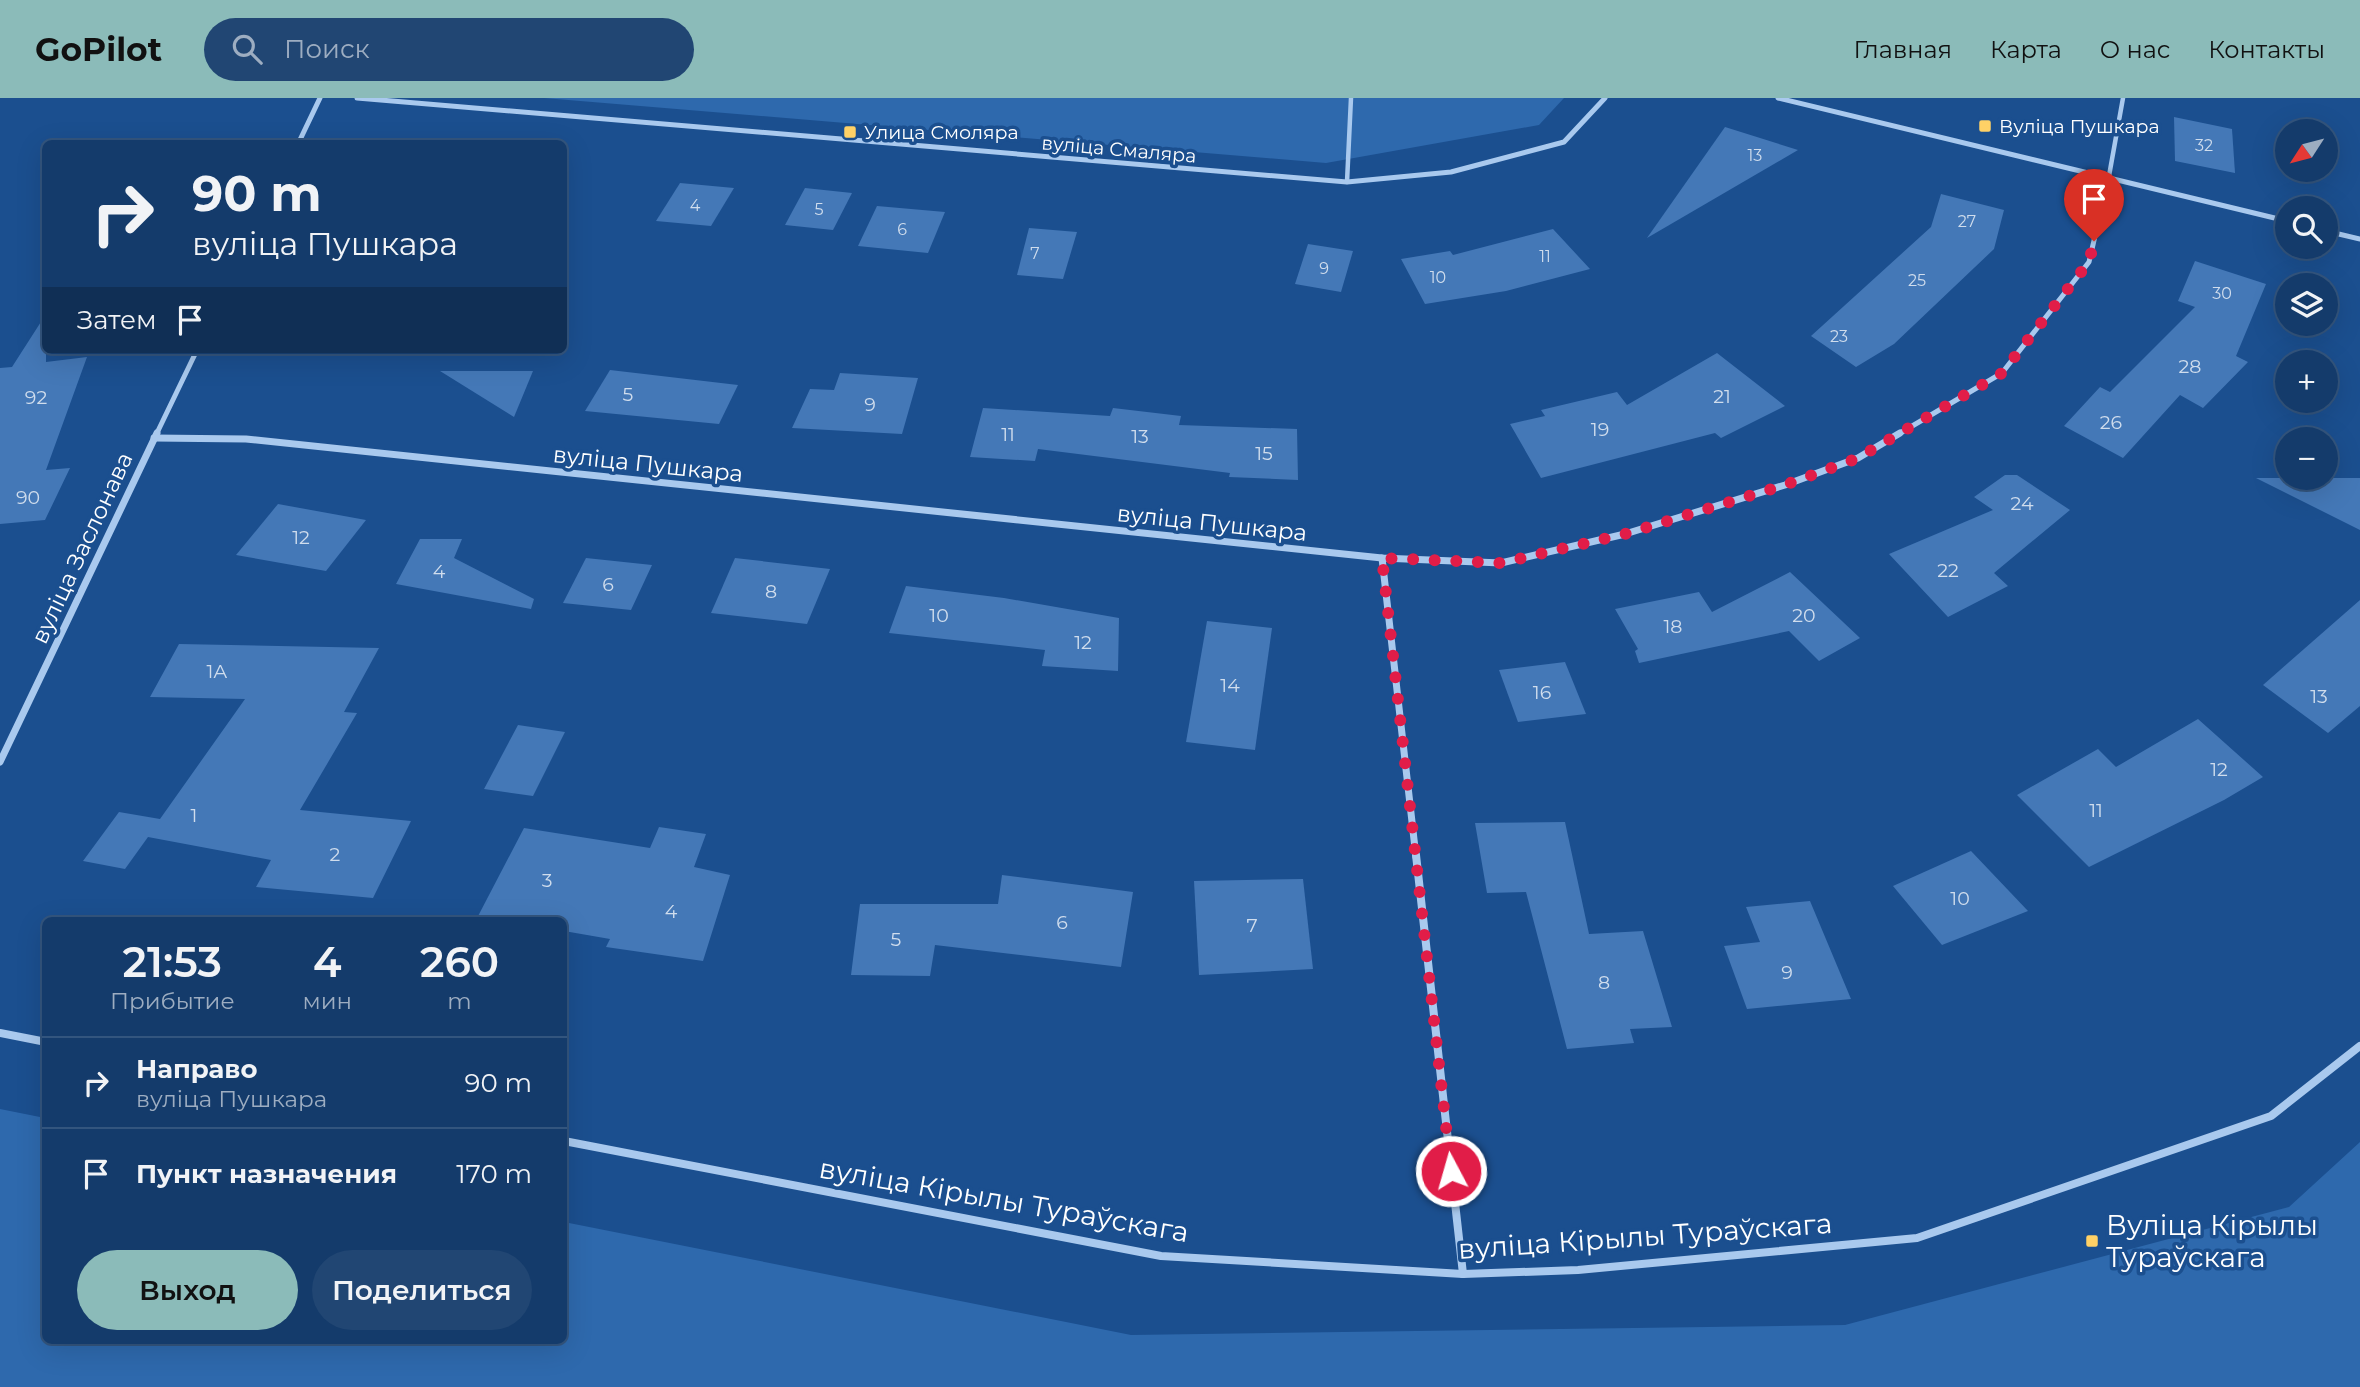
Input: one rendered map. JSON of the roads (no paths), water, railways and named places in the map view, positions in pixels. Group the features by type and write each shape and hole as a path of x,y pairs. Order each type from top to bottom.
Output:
{"street":[{"path":"300,140 320,98"},
{"name":"вуліца Смаляра","path":"357,98 1347,182 1451,172 1564,142 1605,98"},
{"path":"1778,98 2275,218"},
{"name":"вуліца Пушкара","path":"154,438 246,439 1382,558 1501,563 1625,534 1785,485 1858,458 2002,373 2089,262 2109,176"},
{"path":"2338,234 2360,239"},
{"name":"вуліца Заслонава","path":"0,762 195,354"},
{"path":"1382,558 1462,1274"},
{"path":"0,1033 42,1041"},
{"name":"вуліца Кірылы Тураўскага","path":"567,1142 1161,1256 1462,1274 1578,1270 1917,1238 2271,1116 2360,1046"}],"lane":[{"path":"1347,182 1351,98"},
{"path":"2109,176 2123,98"}],"place":[{"name":"Вуліца Пушкара","path":"1985,126"},
{"name":"Улица Смоляра","path":"850,132"},
{"name":"Вуліца Кірылы Тураўскага","path":"2092,1241"}]}
